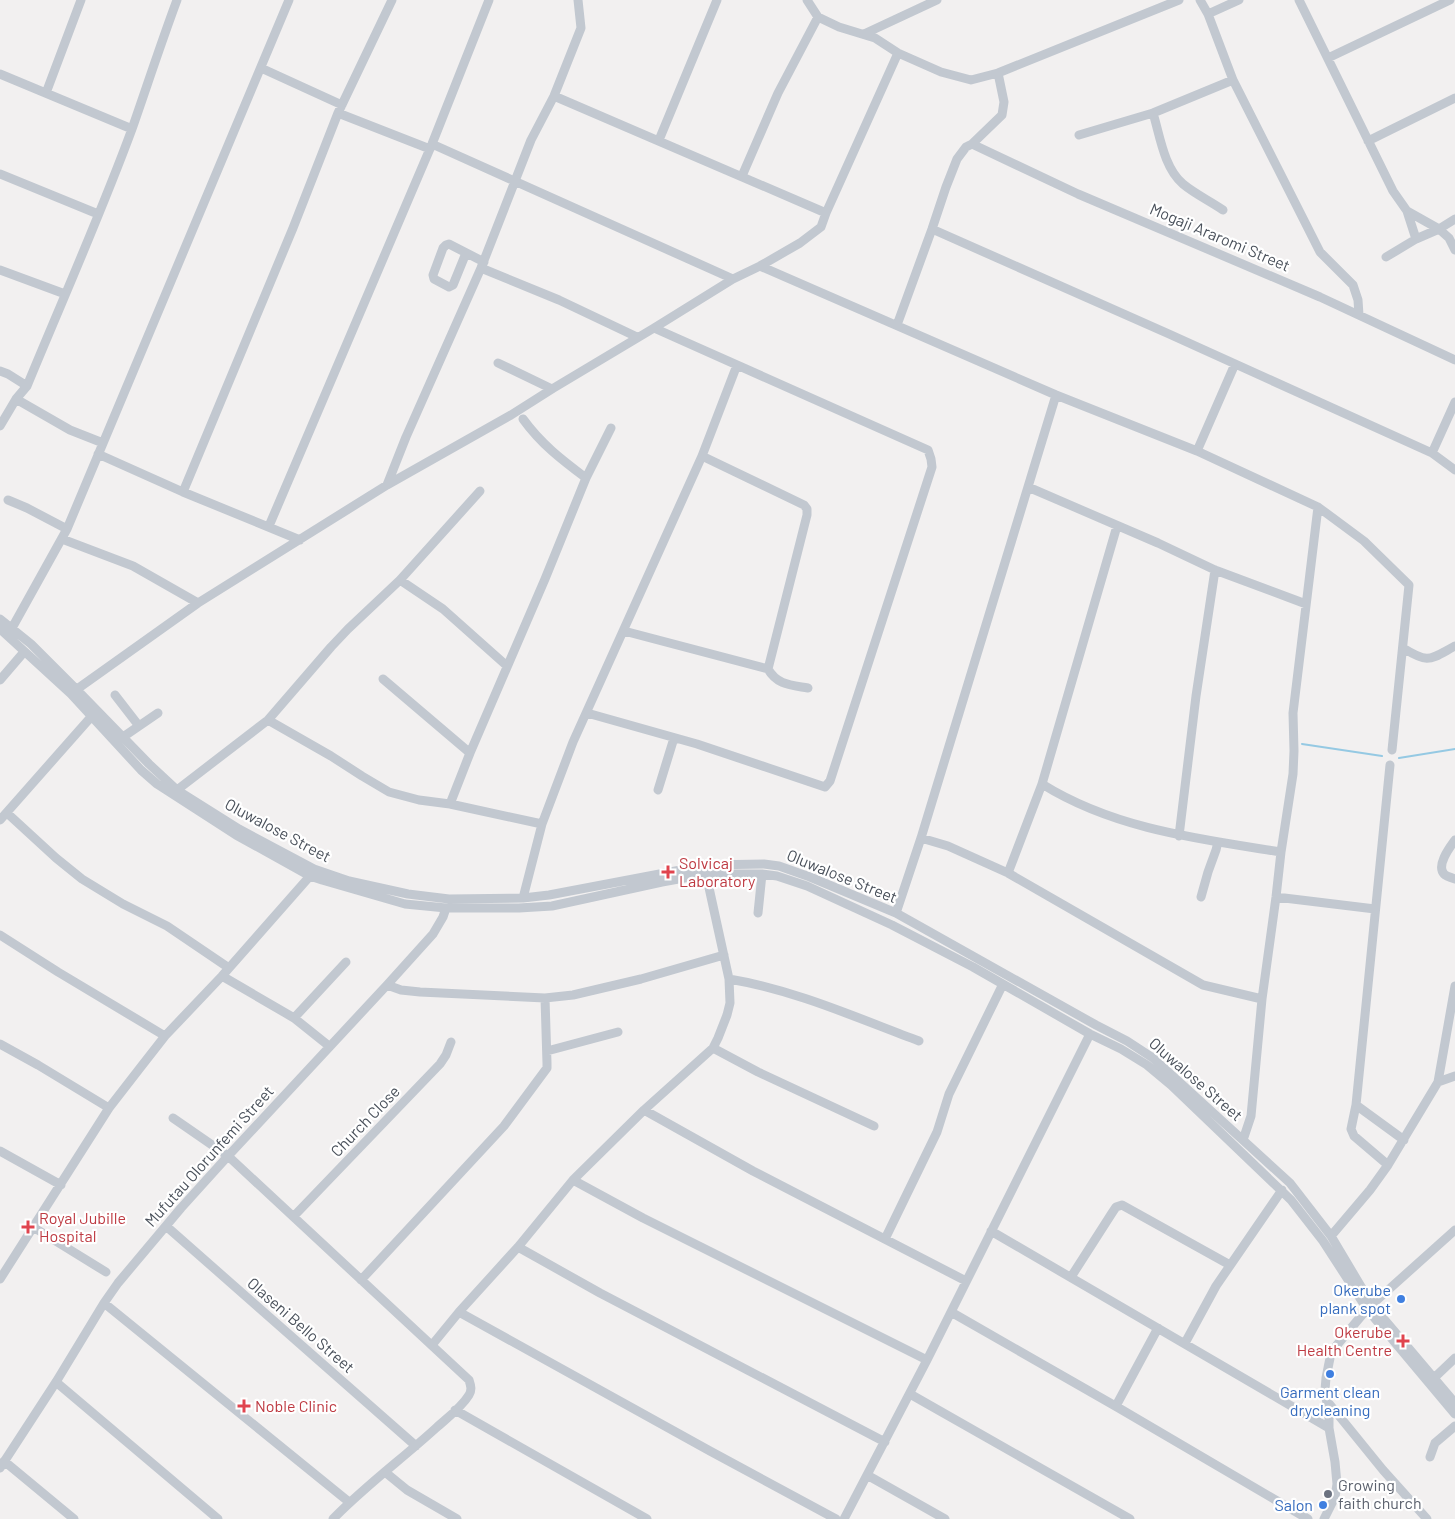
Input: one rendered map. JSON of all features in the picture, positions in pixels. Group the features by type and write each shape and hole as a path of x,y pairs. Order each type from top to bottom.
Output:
{"street":[{"path":"46,93 81,0"},
{"path":"0,426 16,399 27,386 132,130 177,0"},
{"path":"12,628 67,529 289,0"},
{"path":"183,492 293,228 340,109 392,0"},
{"path":"269,526 431,146 489,0"},
{"path":"387,485 406,437 483,265 531,140 554,96 581,28 578,0"},
{"path":"659,140 717,0"},
{"path":"807,0 818,16 839,27 876,38 898,53 941,72 971,80 998,73 1179,0"},
{"path":"864,34 936,0"},
{"path":"1200,0 1208,14 1233,80 1320,252 1353,284 1358,300 1359,315"},
{"path":"1208,14 1239,0"},
{"path":"1299,0 1393,191 1408,211 1416,239"},
{"path":"1328,58 1450,0"},
{"path":"742,176 778,93 818,16"},
{"path":"74,692 198,603 387,485 511,415 733,279 800,243 821,228 898,53"},
{"path":"261,68 340,109 515,181 733,279"},
{"path":"897,325 946,186 958,159 966,147 972,144 1002,115 1004,102 998,73"},
{"path":"0,74 132,130"},
{"path":"1079,136 1153,113 1233,80"},
{"path":"554,96 826,213"},
{"path":"1368,141 1455,98"},
{"path":"1153,113 1167,162 1174,174 1182,184 1223,210"},
{"name":"Mogaji Araromi Street","path":"972,144 1078,194 1303,289 1455,360"},
{"path":"0,174 98,214"},
{"path":"1408,211 1439,229 1449,238 1455,250"},
{"path":"1386,257 1455,219"},
{"path":"932,229 1432,453 1455,470"},
{"path":"466,253 452,285 446,286 434,278 443,248 446,244 449,244 466,253 483,265 637,337"},
{"path":"760,266 1056,395 1197,451 1318,507 1364,541 1409,585 1392,750"},
{"path":"0,270 65,294"},
{"path":"587,713 703,746 825,787 828,785 859,696 932,468 932,459 928,450 654,328"},
{"path":"498,363 552,389"},
{"path":"1197,451 1235,364"},
{"path":"523,898 542,824 574,742 702,456 737,366"},
{"path":"0,371 27,386"},
{"path":"896,914 921,838 1056,395"},
{"path":"16,399 70,430 103,442"},
{"path":"1432,453 1455,402"},
{"path":"523,419 546,446 586,478"},
{"path":"450,804 586,478 611,428"},
{"path":"98,454 183,492 300,540"},
{"path":"702,456 804,506 806,509 805,524 768,669 773,678 786,684 808,688"},
{"path":"1028,487 1215,570 1306,604"},
{"path":"177,790 268,720 331,647 400,580 480,491"},
{"path":"8,500 67,529"},
{"path":"1243,1140 1252,1116 1262,999 1276,898 1280,852 1293,774 1293,713 1318,507"},
{"path":"1008,873 1042,784 1118,526"},
{"path":"62,539 133,566 198,603"},
{"path":"1180,836 1196,696 1215,570"},
{"path":"400,580 442,609 507,666"},
{"name":"Oluwalose Street","path":"0,619 31,644 74,692 91,716 141,770 157,784 236,834 310,876 406,904 446,908 552,906 706,874 762,874 777,876 807,886 884,921 1004,985 1031,994 1127,1041 1153,1058 1290,1183 1330,1236 1370,1307 1455,1403"},
{"name":"Oluwalose Street","path":"0,629 24,652 74,692 123,737 162,778 177,790 239,829 314,869 349,882 408,894 449,899 523,898 549,895 706,865 764,864 779,866 810,877 896,914 1031,994 1090,1034 1122,1049 1147,1065 1171,1085 1291,1200 1370,1307 1455,1414"},
{"path":"624,631 768,669"},
{"path":"1403,648 1422,659 1428,659 1455,646"},
{"path":"0,680 24,652"},
{"path":"383,679 470,753"},
{"path":"115,695 138,726"},
{"path":"123,737 158,714"},
{"path":"0,820 91,716"},
{"path":"268,720 389,792 419,800 450,804 542,824"},
{"path":"658,790 674,738"},
{"path":"1388,1165 1352,1133 1351,1129 1356,1105 1390,765"},
{"path":"1042,784 1061,796 1118,819 1180,836 1280,852"},
{"path":"7,813 82,879 123,904 167,926 229,968"},
{"path":"921,838 948,846 1008,873 1203,985 1262,999"},
{"path":"1455,840 1443,859 1442,870 1445,874 1455,879"},
{"path":"1202,897 1218,842"},
{"path":"432,1344 458,1312 518,1247 573,1180 644,1110 712,1048 721,1033 730,1003 729,979 706,874"},
{"path":"758,913 762,874"},
{"path":"0,1279 109,1108 165,1036 222,976 310,876"},
{"path":"1276,898 1375,909"},
{"name":"Mufutau Olorunfemi Street","path":"2,1464 56,1382 104,1303 127,1271 228,1156 432,934 444,917 446,908"},
{"path":"0,935 165,1036"},
{"path":"387,985 401,990 420,992 545,998 573,995 641,979 724,956"},
{"path":"294,1018 346,962"},
{"path":"222,976 294,1018 329,1046"},
{"path":"729,979 805,998 919,1041"},
{"path":"885,1239 937,1132 949,1094 1004,985"},
{"path":"1330,1236 1370,1190 1388,1165 1438,1082 1455,986"},
{"path":"361,1280 504,1126 547,1068 545,998"},
{"path":"547,1051 618,1032"},
{"path":"844,1519 910,1394 1090,1034"},
{"name":"Church Close","path":"294,1216 440,1064 451,1042"},
{"path":"0,1044 109,1108"},
{"path":"712,1048 758,1072 874,1126"},
{"path":"1438,1082 1455,1076"},
{"path":"1356,1105 1404,1140"},
{"path":"644,1110 753,1171 966,1281"},
{"path":"173,1118 228,1156 469,1380 471,1389 468,1396 455,1410 416,1446 349,1502 333,1519"},
{"path":"0,1151 61,1185"},
{"path":"573,1180 643,1218 927,1360"},
{"path":"1185,1343 1216,1286 1282,1190"},
{"path":"1071,1277 1116,1207 1122,1205 1230,1265"},
{"name":"Olaseni Bello Street","path":"166,1226 416,1446"},
{"path":"33,1228 106,1272"},
{"path":"1324,1519 1335,1497 1337,1484 1325,1390 1331,1354 1370,1307 1455,1230"},
{"path":"991,1231 1329,1428"},
{"path":"518,1247 600,1293 885,1442"},
{"path":"104,1303 349,1502"},
{"path":"458,1312 710,1452 836,1519"},
{"path":"951,1312 1308,1519"},
{"path":"1117,1407 1116,1404 1158,1328"},
{"path":"1434,1378 1455,1358"},
{"path":"56,1382 218,1519"},
{"path":"910,1394 1130,1519"},
{"path":"1327,1401 1383,1470 1427,1519"},
{"path":"455,1410 646,1519"},
{"path":"1430,1457 1435,1443 1455,1426"},
{"path":"2,1464 74,1519"},
{"path":"385,1472 407,1490 457,1519"},
{"path":"867,1475 945,1519"}],"waterway":[{"path":"1302,744 1382,756"},
{"path":"1399,758 1455,749"}],"place":[{"name":"Solvicaj Laboratory","path":"668,872"},
{"name":"Royal Jubille Hospital","path":"28,1227"},
{"name":"Okerube plank spot","path":"1401,1299"},
{"name":"Okerube Health Centre","path":"1403,1341"},
{"name":"Garment clean drycleaning","path":"1330,1374"},
{"name":"Noble Clinic","path":"244,1406"},
{"name":"Growing faith church","path":"1328,1494"},
{"name":"Salon","path":"1323,1505"}]}
